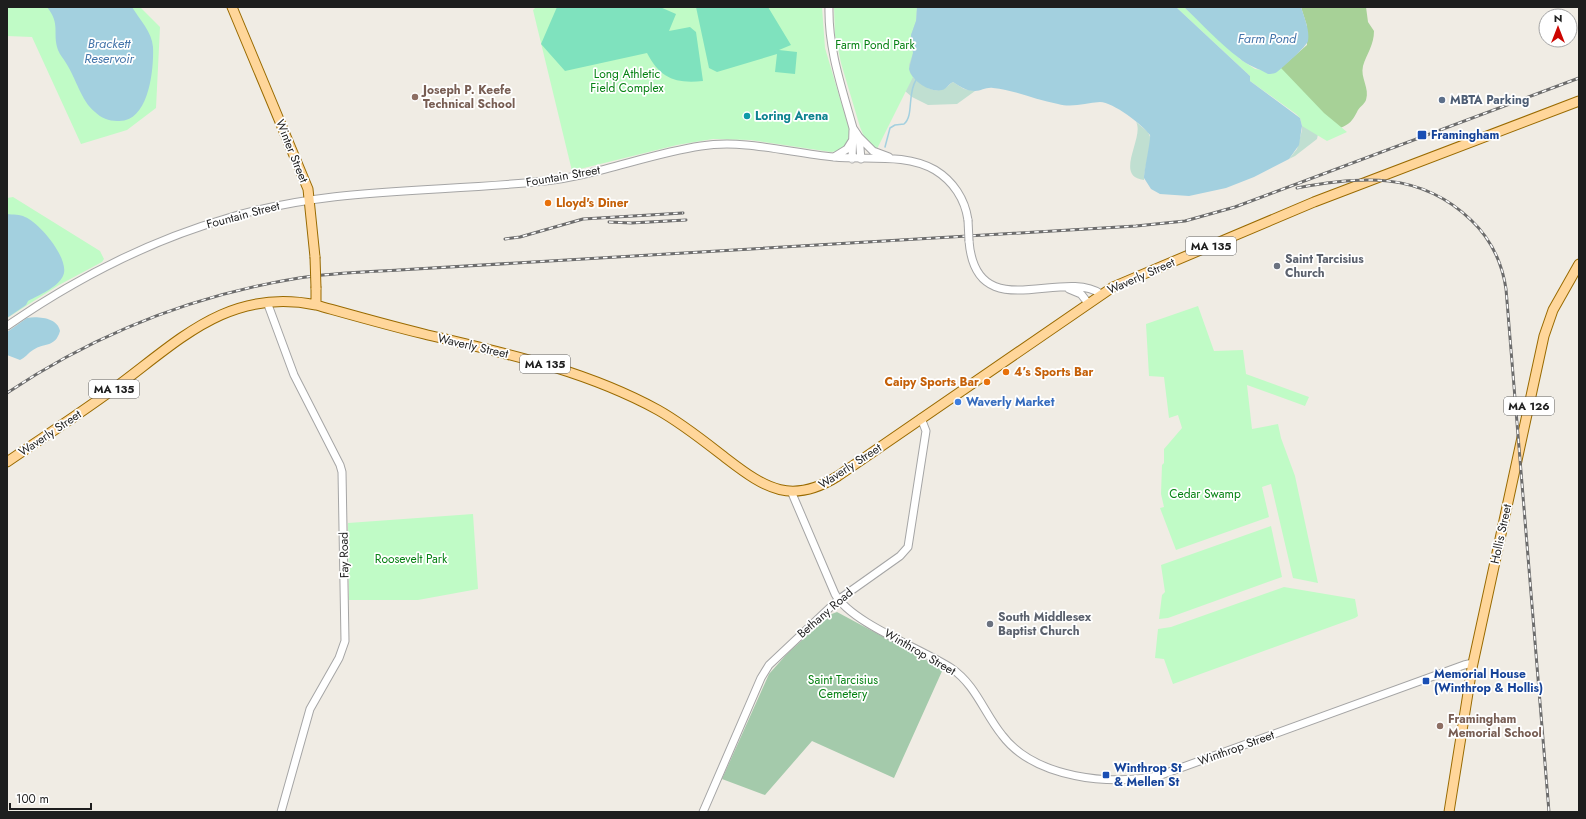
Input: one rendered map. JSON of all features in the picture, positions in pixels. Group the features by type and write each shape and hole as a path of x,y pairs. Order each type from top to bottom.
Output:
{"main road":[{"name":"Winter Street","path":"232,7 308,189 314,257 316,305"},
{"name":"Waverly Street","path":"7,462 105,395 199,325 232,309 267,302 288,301 316,305 535,361 610,388 641,401 673,419 757,481 772,488 791,491 807,490 826,483 1101,294 1117,285 1308,204 1579,101"},
{"name":"Hollis Street","path":"1449,812 1473,663 1547,324 1553,310 1579,264"}],"street":[{"path":"829,7 832,52 861,159"},
{"path":"833,157 847,149 856,136"},
{"path":"852,158 856,136"},
{"path":"856,136 873,151 901,160"},
{"name":"Fountain Street","path":"7,326 78,281 150,245 230,217 309,199 368,192 553,180 678,150 710,145 744,145 833,157 901,160 923,165 946,178 962,198 968,220 969,241 975,268 986,280 998,287 1022,291 1086,288 1101,294"},
{"path":"1065,288 1077,291 1088,303"},
{"name":"Fay Road","path":"267,302 294,376 340,465 342,472 345,641 339,658 310,709 281,812"},
{"name":"Bethany Road","path":"703,812 764,672 779,654 838,600 900,556 908,547 926,431 921,418"},
{"name":"Winthrop Street","path":"791,491 838,600 849,610 864,620 940,661 961,675 976,694 1001,735 1022,755 1053,770 1097,779 1134,779 1161,775 1473,663"}],"green space":[{"name":"Brackett Reservoir","path":"7,7 140,7 160,27 156,108 127,130 81,144 32,37 7,36"},
{"name":"Long Athletic Field Complex","path":"536,7 822,7 825,48 849,129 849,138 846,145 836,152 831,152 750,140 713,139 677,145 572,171 533,10"},
{"path":"557,7 660,7 676,14 669,31 690,27 696,32 703,81 693,82 669,78 657,68 647,53 565,71 541,44"},
{"path":"696,7 768,7 791,45 779,50 797,52 795,74 775,72 777,54 717,72 709,68"},
{"name":"Farm Pond Park","path":"834,7 917,7 916,21 911,35 913,53 909,65 910,73 913,77 877,149 865,139 860,127 841,63 835,35"},
{"path":"917,7 913,77 928,88 936,90 946,88 953,82 964,89 975,91 957,104 928,105 912,97 905,91 901,72"},
{"path":"1176,7 1184,7 1240,59 1255,69 1276,72 1281,68 1324,113 1347,132 1327,141 1302,126 1300,118 1296,114 1250,81 1250,76"},
{"path":"1301,7 1366,7 1368,22 1374,31 1373,41 1362,70 1367,91 1366,100 1350,122 1340,128 1274,74 1307,45 1307,26"},
{"path":"1136,122 1148,132 1151,139 1144,180 1135,177 1131,172 1130,164 1138,129"},
{"path":"1302,122 1318,134 1317,139 1289,159 1297,149 1302,130"},
{"path":"13,197 100,251 104,259 102,262 59,285 7,318 7,198"},
{"path":"1198,306 1214,351 1243,350 1246,374 1309,397 1305,406 1247,385 1252,429 1278,424 1281,438 1295,476 1318,583 1293,578 1271,484 1262,487 1269,517 1176,550 1160,508 1164,507 1161,494 1162,465 1164,463 1164,449 1182,428 1178,415 1169,418 1164,377 1149,376 1146,324"},
{"name":"Roosevelt Park","path":"473,514 478,589 418,600 349,600 348,523"},
{"name":"Cedar Swamp","path":"1271,526 1282,577 1168,618 1159,619 1162,595 1165,592 1161,565"},
{"path":"1284,587 1355,599 1358,616 1173,684 1164,659 1155,658 1158,629 1171,627"},
{"name":"Saint Tarcisius Cemetery","path":"837,612 943,669 894,778 812,741 765,795 722,779 769,674 786,655 829,615"}],"water":[{"name":"Brackett Reservoir","path":"47,7 132,7 148,31 153,47 152,68 147,93 143,105 136,114 128,120 114,121 102,117 90,107 82,96 70,69 58,50 56,44 54,19"},
{"path":"917,7 1176,7 1250,76 1250,81 1300,118 1302,126 1299,145 1289,159 1254,177 1226,188 1189,196 1160,194 1151,189 1144,178 1150,135 1135,120 1106,103 1100,102 1063,105 1001,89 990,88 972,91 953,82 944,89 932,90 918,82 909,69 913,53 911,35 916,21"},
{"name":"Farm Pond","path":"1184,7 1301,7 1307,28 1308,41 1307,44 1289,62 1277,72 1274,74 1268,74 1246,63 1232,52"},
{"path":"7,214 23,216 38,226 52,242 62,261 64,269 63,276 57,284 28,301 26,305 7,318"},
{"path":"37,317 47,319 56,323 60,331 55,340 31,351 20,360 7,355 7,332 27,318"}],"waterway":[{"path":"885,147 890,128 895,125 904,124 909,116 913,86 916,80"}],"railway":[{"path":"7,393 75,353 110,335 147,320 184,306 221,295 260,285 299,278 349,273 1136,226 1185,221 1235,207 1579,78"},
{"path":"1297,188 1344,181 1367,180 1389,181 1410,185 1431,193 1452,204 1471,220 1490,243 1498,260 1506,289 1549,812"},
{"path":"505,239 520,237 583,219 683,213"},
{"path":"609,222 631,223 686,220"}],"place":[{"name":"Joseph P. Keefe Technical School","path":"415,97"},
{"name":"MBTA Parking","path":"1442,100"},
{"name":"Loring Arena","path":"747,116"},
{"name":"Framingham","path":"1422,135"},
{"name":"Lloyd's Diner","path":"548,203"},
{"name":"Saint Tarcisius Church","path":"1277,266"},
{"name":"4’s Sports Bar","path":"1006,372"},
{"name":"Caipy Sports Bar","path":"987,382"},
{"name":"Waverly Market","path":"958,402"},
{"name":"South Middlesex Baptist Church","path":"990,624"},
{"name":"Memorial House (Winthrop & Hollis)","path":"1426,681"},
{"name":"Framingham Memorial School","path":"1440,726"},
{"name":"Winthrop St & Mellen St","path":"1106,775"}]}
